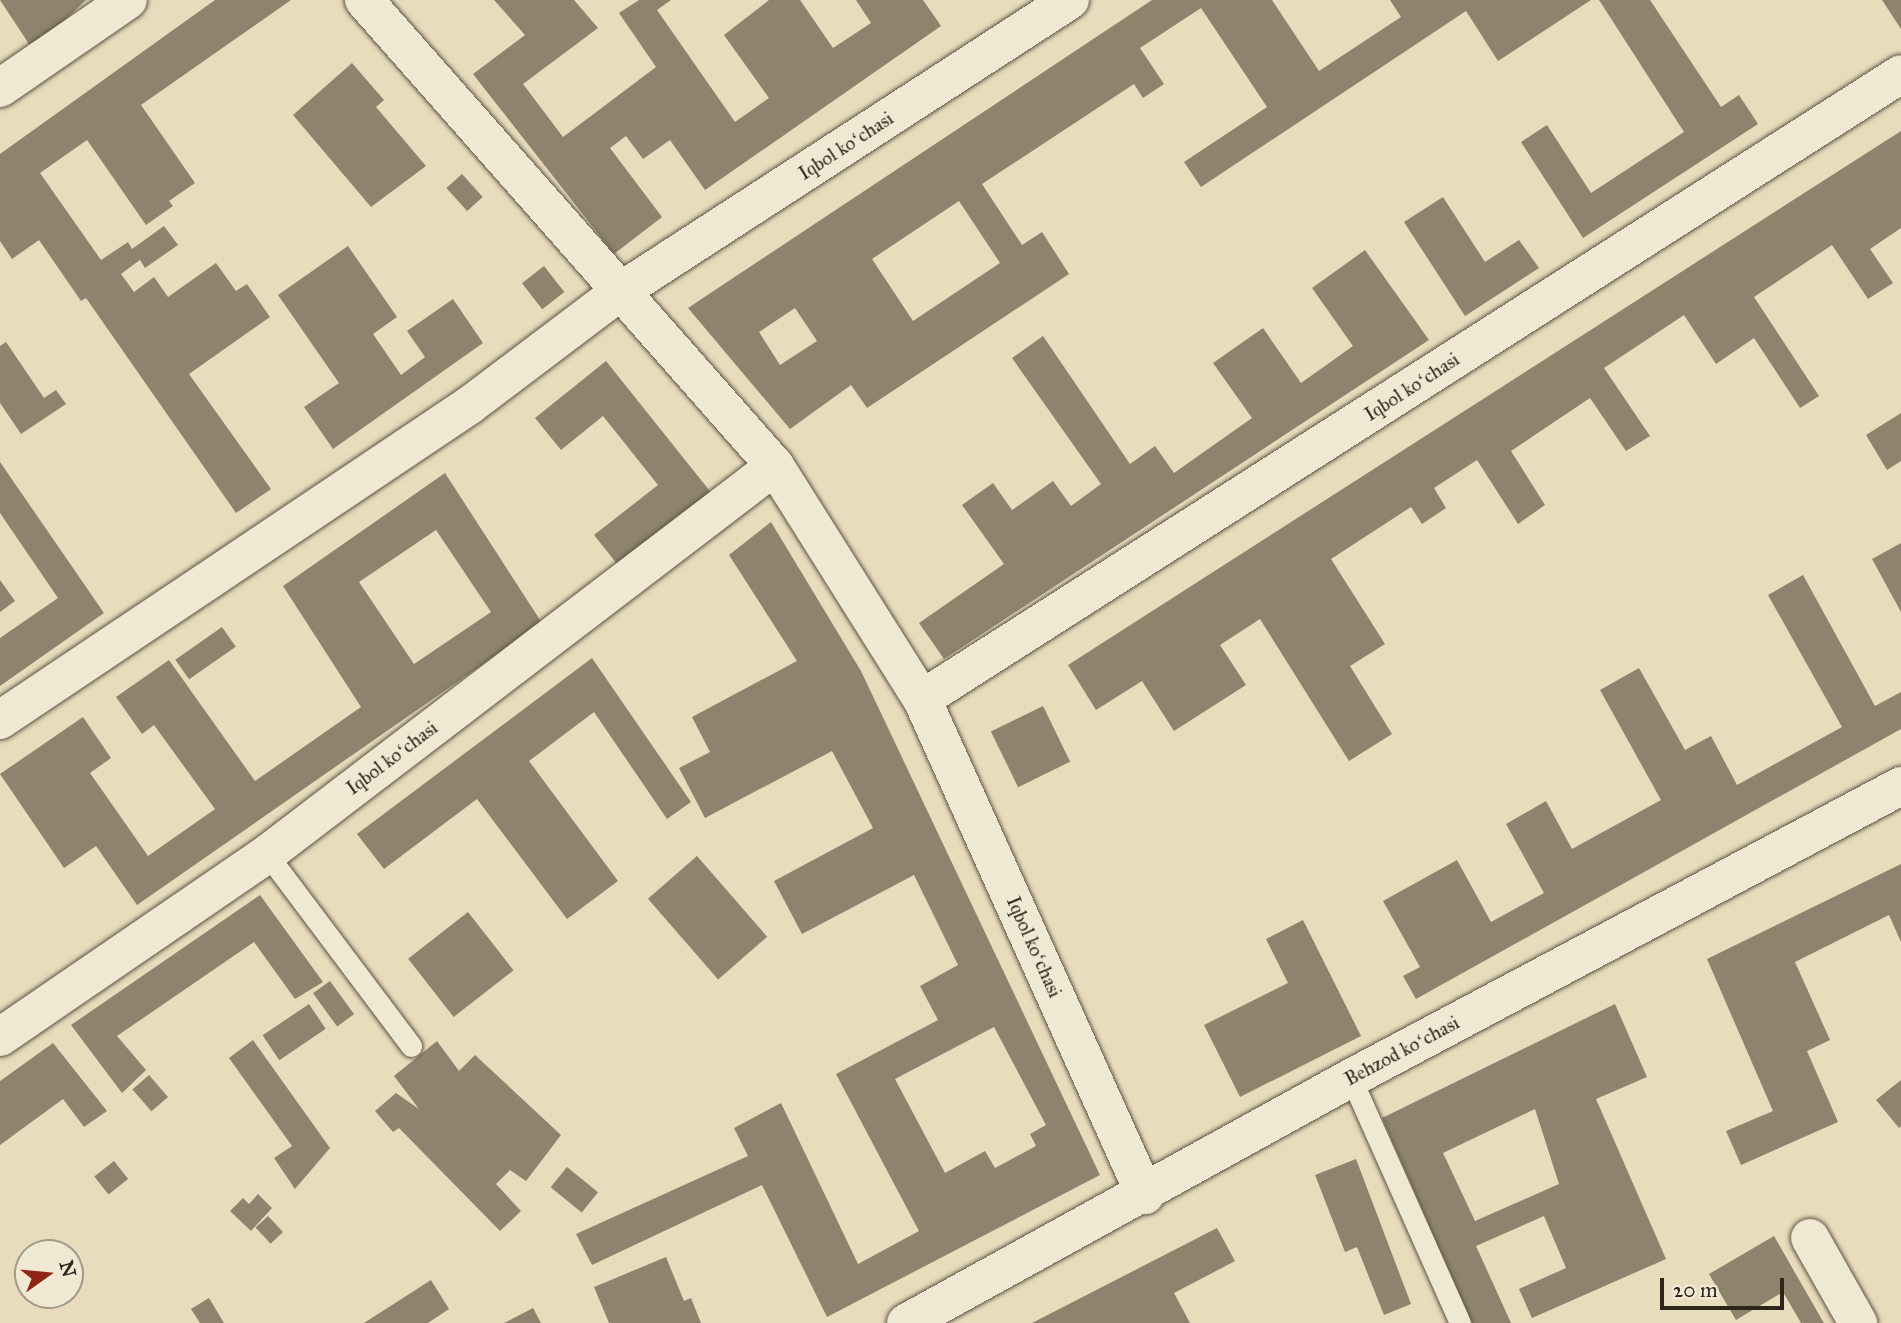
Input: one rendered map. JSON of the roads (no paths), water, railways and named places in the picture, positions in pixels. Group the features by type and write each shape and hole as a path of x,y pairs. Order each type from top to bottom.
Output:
{"street":[{"path":"0,88 128,0"},
{"name":"Iqbol koʻchasi","path":"363,0 775,466 922,699 1145,1195"},
{"name":"Iqbol koʻchasi","path":"0,719 470,405 621,291 1070,0"},
{"name":"Iqbol koʻchasi","path":"922,699 1901,74"},
{"name":"Iqbol koʻchasi","path":"0,1037 267,854 775,466"},
{"name":"Behzod koʻchasi","path":"906,1323 1145,1195 1351,1078 1901,786"},
{"path":"1810,1238 1858,1323"}],"lane":[{"path":"267,854 411,1046"},
{"path":"1351,1078 1460,1323"}]}
